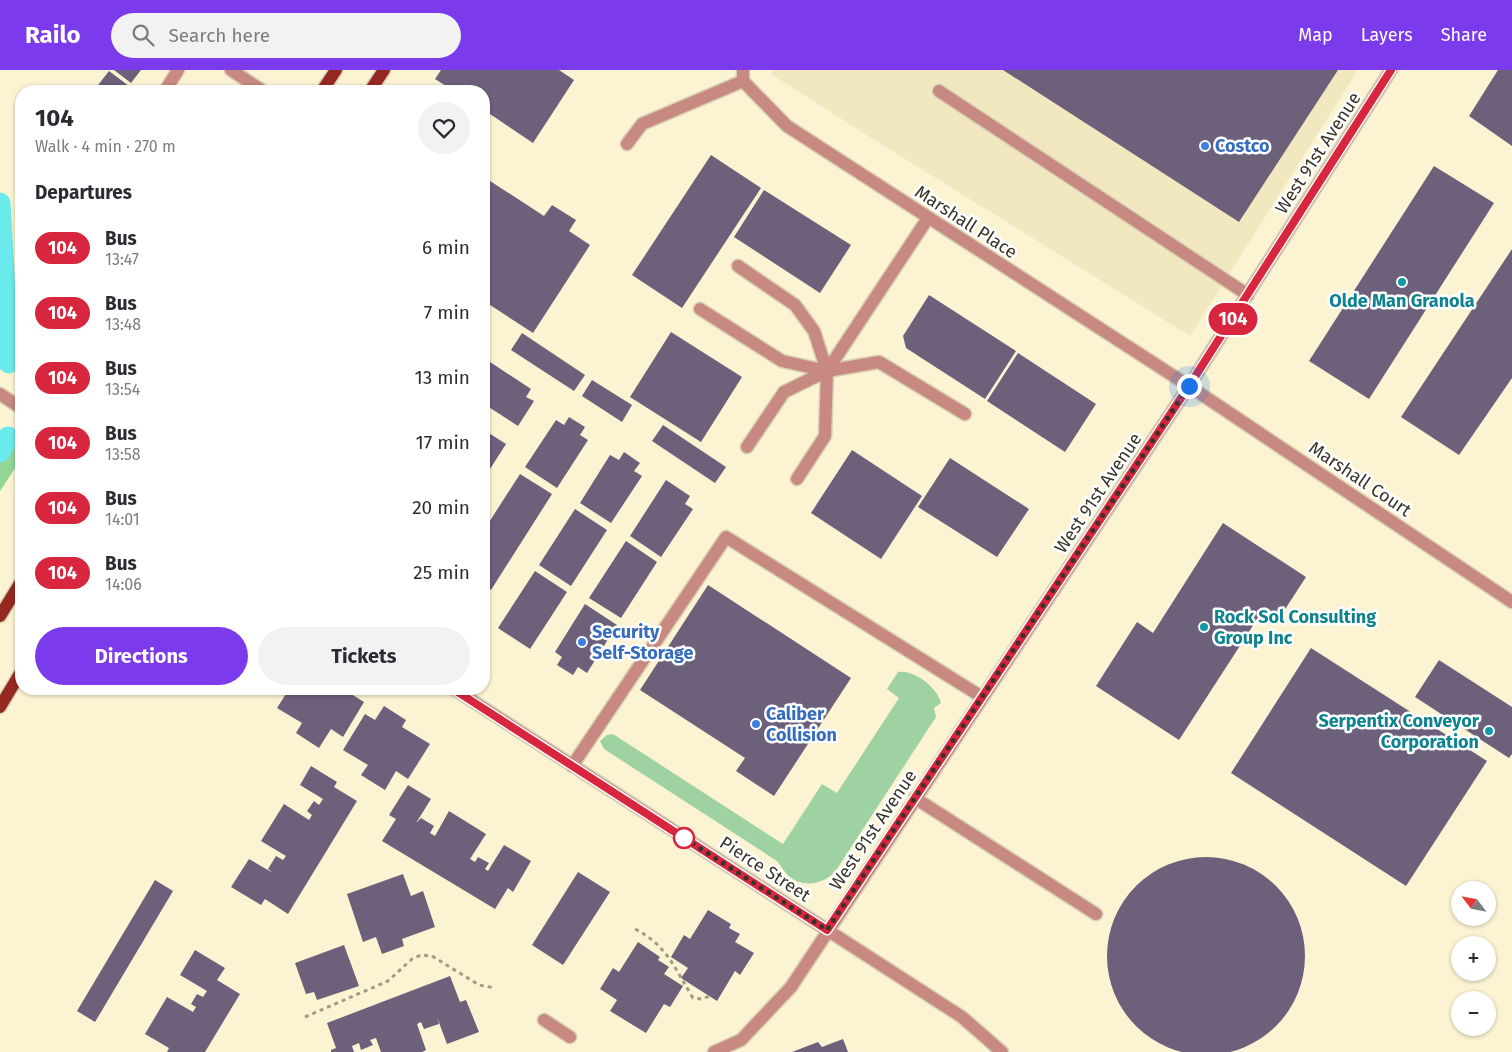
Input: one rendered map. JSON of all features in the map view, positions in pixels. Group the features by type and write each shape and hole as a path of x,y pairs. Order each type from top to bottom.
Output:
{"main road":[{"path":"326,85 336,70"},
{"path":"374,85 384,70"},
{"path":"0,616 15,592"},
{"path":"0,706 15,682"}],"street":[{"path":"168,85 178,70"},
{"path":"231,70 254,85"},
{"name":"West 91st Avenue","path":"714,1052 742,1040 791,987 1189,386 1391,70"},
{"path":"627,144 642,124 743,75"},
{"name":"Marshall Place","path":"743,75 787,126 1189,386"},
{"path":"939,91 1248,295"},
{"path":"828,371 928,218"},
{"path":"738,266 794,304 814,331 828,371 825,436 797,479"},
{"path":"700,309 782,361 828,371"},
{"path":"747,447 784,392 828,371 879,362 965,414"},
{"name":"Marshall Court","path":"1189,386 1512,602"},
{"path":"0,394 15,404"},
{"path":"572,766 726,537 982,697"},
{"name":"Pierce Street","path":"463,695 962,1017 1002,1052"},
{"path":"915,798 1096,914"},
{"path":"544,1020 570,1037"}],"path":[{"path":"635,929 652,938 664,949 693,998 702,999 710,996"},
{"path":"305,1017 388,981 412,959 421,955 432,956 479,985 494,988"}],"shaded area":[{"path":"774,70 1358,70 1190,336 771,74"}],"green space":[{"path":"0,438 15,447 15,468 0,491"},
{"path":"898,672 911,673 935,691 941,703 934,708 936,717 835,872 819,882 801,883 790,877 777,861 604,749 600,741 607,735 613,734 783,844 822,784 837,793 899,698 887,689"}],"building":[{"path":"114,70 141,70 131,83"},
{"path":"441,70 559,70 574,80 533,143 490,114 490,85 444,85 435,79"},
{"name":"Costco","path":"1003,70 1338,70 1239,222"},
{"path":"1498,70 1512,70 1512,146 1469,116"},
{"path":"109,71 128,85 98,85"},
{"path":"711,155 761,188 682,308 632,275"},
{"name":"Olde Man Granola","path":"1434,166 1494,203 1369,399 1309,361"},
{"path":"490,181 544,216 552,205 576,220 569,231 590,245 533,333 490,305"},
{"path":"764,190 851,245 820,293 734,237"},
{"path":"1512,249 1512,378 1459,455 1401,417"},
{"path":"929,295 1016,351 985,399 906,348 903,336"},
{"path":"671,332 742,377 701,442 630,397"},
{"path":"522,333 585,375 574,391 511,350"},
{"path":"1018,353 1096,404 1065,452 987,401"},
{"path":"490,362 531,389 526,397 534,401 518,426 490,408"},
{"path":"592,380 632,405 622,422 582,396"},
{"path":"569,417 585,427 580,435 588,440 557,488 525,467 556,420 564,425"},
{"path":"663,425 726,467 715,483 652,441"},
{"path":"490,434 506,444 490,469"},
{"path":"852,450 922,496 881,559 811,513"},
{"path":"624,452 640,463 634,471 642,476 611,523 580,503 610,455 619,460"},
{"path":"950,458 1029,509 997,557 918,507"},
{"path":"520,474 552,494 491,590 490,589 490,521"},
{"path":"666,480 690,496 685,504 693,509 661,557 630,536"},
{"path":"575,509 607,530 571,586 539,565"},
{"name":"Rock Sol Consulting Group Inc","path":"1223,523 1306,577 1280,617 1265,607 1179,740 1096,686 1137,622 1153,633"},
{"path":"626,541 657,562 621,618 589,598"},
{"path":"535,571 567,592 530,649 498,628"},
{"name":"Caliber Collision","path":"708,585 851,678 774,796 736,771 745,758 640,690"},
{"path":"585,604 617,625 587,673 578,667 573,675 557,665 562,657 555,652"},
{"path":"1311,648 1487,761 1406,886 1231,773"},
{"name":"Serpentix Conveyor Corporation","path":"1439,660 1512,707 1512,754 1509,758 1415,697"},
{"path":"285,695 353,695 364,702 343,737 331,729 319,748 296,733 302,723 277,708"},
{"path":"384,706 406,720 402,727 430,744 408,779 396,771 385,790 361,775 368,765 343,750 365,714 375,720"},
{"path":"311,766 337,782 334,787 357,801 288,914 265,899 261,905 231,887 249,859 273,873 268,869 276,856 283,860 286,856 261,841 284,804 309,820 312,815 307,811 314,801 319,805 323,799 300,785"},
{"path":"408,785 431,799 416,823 421,818 434,826 430,833 435,836 449,811 486,834 470,859 475,862 478,857 489,863 485,869 488,871 504,845 531,861 513,892 508,888 495,909 382,841 396,819 389,815"},
{"path":"1206,857 1225,859 1244,865 1261,874 1276,886 1288,901 1297,918 1304,946 1303,975 1297,994 1288,1011 1276,1026 1261,1038 1244,1047 1225,1053 1187,1053 1168,1047 1143,1032 1124,1011 1115,994 1109,975 1107,956 1109,937 1115,918 1124,901 1136,886 1151,874 1168,865 1187,859"},
{"path":"578,872 610,892 563,965 532,945"},
{"path":"403,874 411,896 423,891 435,927 402,939 404,946 382,954 376,937 363,942 347,894"},
{"path":"155,880 173,891 95,1022 77,1011"},
{"path":"708,910 731,924 729,928 740,934 735,942 754,953 740,975 735,971 717,1001 681,978 688,968 671,957 684,935 690,939"},
{"path":"638,942 660,957 658,960 669,967 664,974 683,986 670,1007 664,1004 646,1033 610,1011 617,1000 600,989 613,968 619,972"},
{"path":"344,945 359,986 317,1000 314,992 306,994 295,963"},
{"path":"195,950 225,968 217,980 240,994 205,1052 167,1052 169,1048 145,1034 167,997 193,1012 196,1007 191,1004 197,994 203,997 207,991 180,975"},
{"path":"450,976 460,1002 466,1000 479,1032 447,1044 437,1017 439,1024 424,1029 421,1022 417,1024 426,1050 422,1052 381,1052 376,1038 370,1040 373,1045 361,1050 359,1043 352,1046 354,1052 331,1052 331,1050 336,1048 327,1023"},
{"path":"843,1039 848,1052 792,1052 818,1042 822,1047"}],"waterway":[{"path":"0,203 9,363"},
{"path":"0,452 8,437"}],"bus line":[{"name":"104","path":"462,695 827,930 1189,386 1391,70"}],"place":[{"name":"Costco","path":"1205,146"},
{"name":"Olde Man Granola","path":"1402,282"},
{"name":"Rock Sol Consulting Group Inc","path":"1204,627"},
{"name":"Security Self-Storage","path":"582,642"},
{"name":"Caliber Collision","path":"756,724"},
{"name":"Serpentix Conveyor Corporation","path":"1489,731"}],"route":[{"path":"684,838 681,836 827,930 1189,386"}]}
